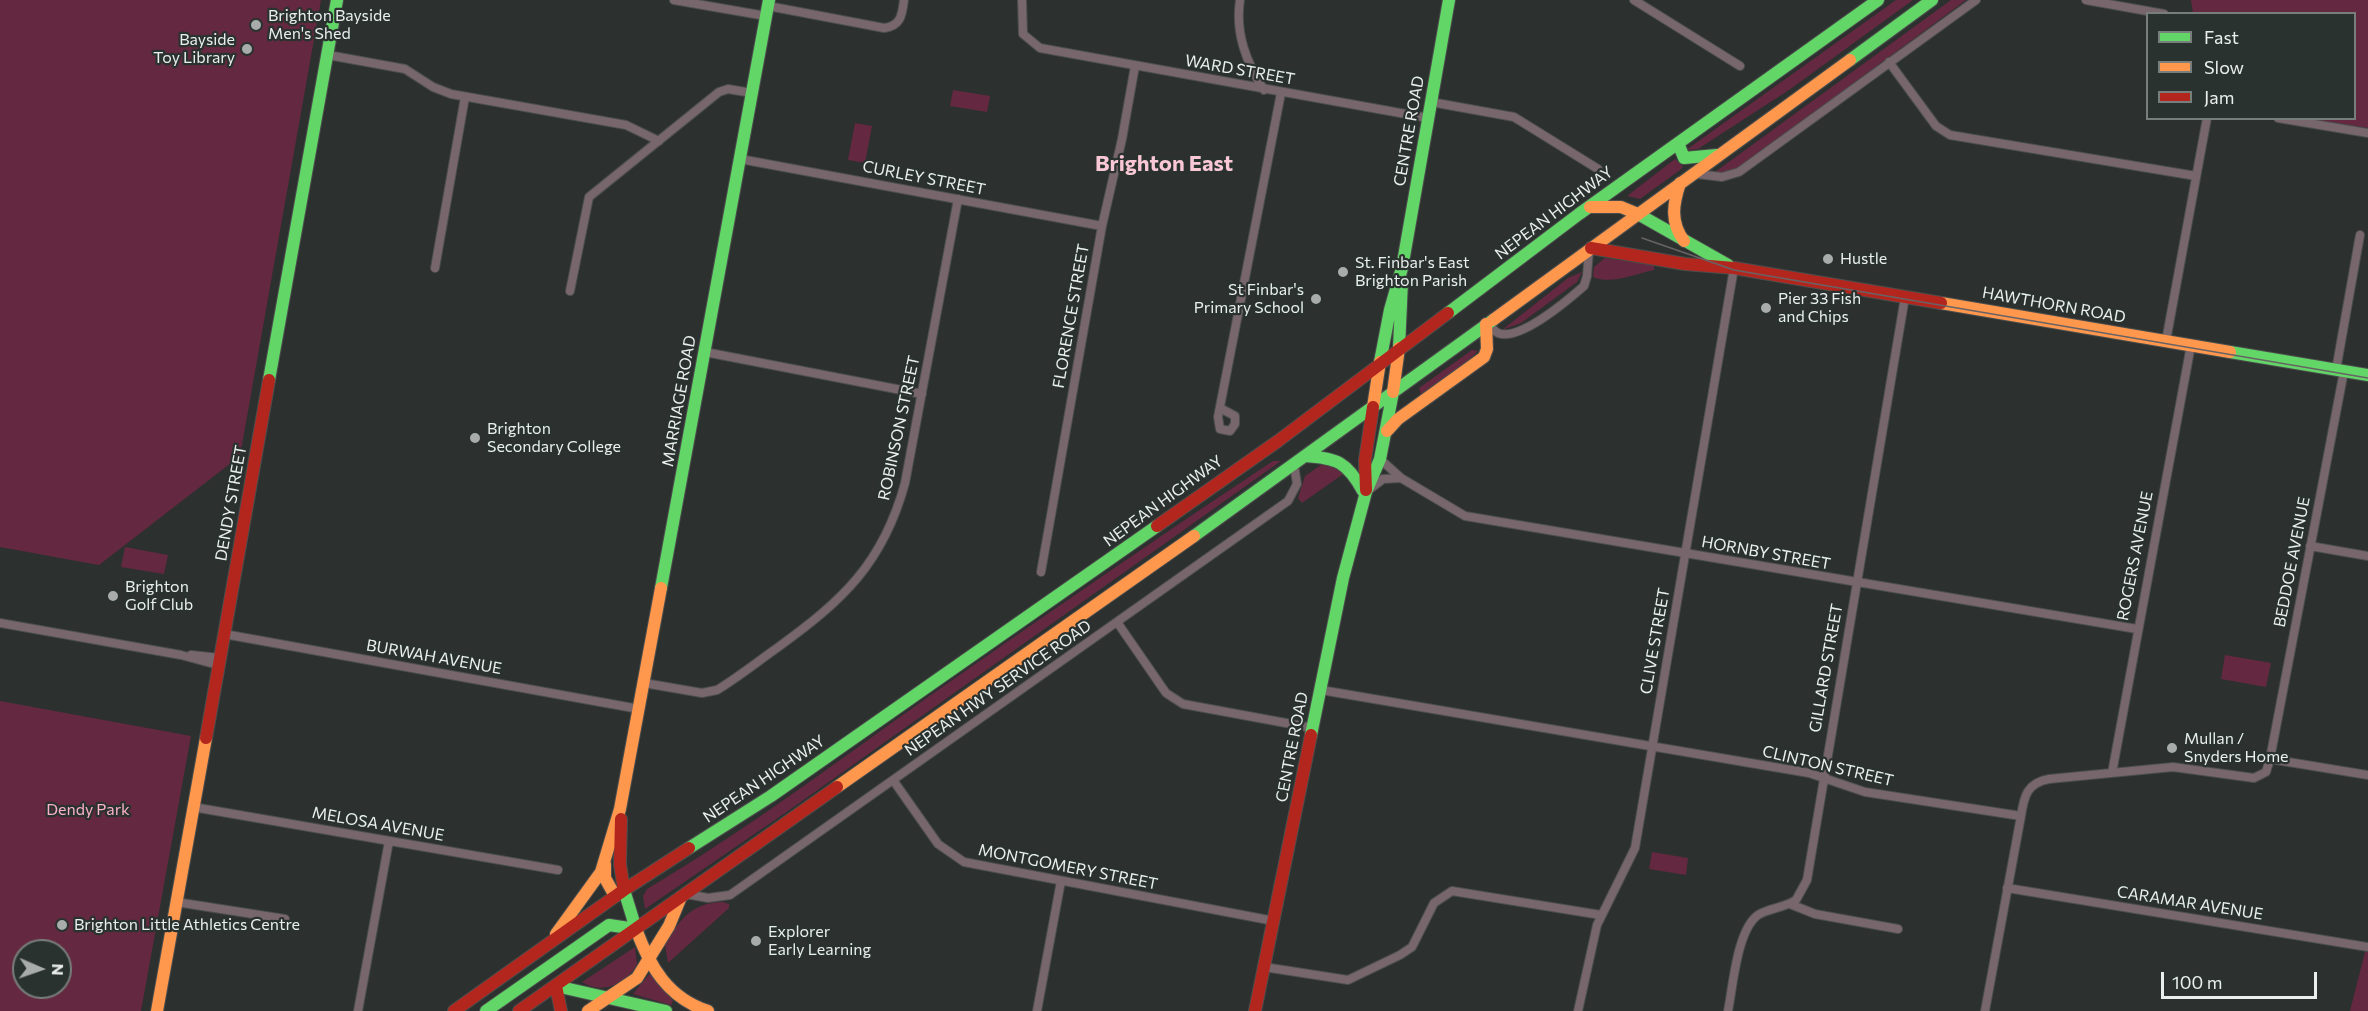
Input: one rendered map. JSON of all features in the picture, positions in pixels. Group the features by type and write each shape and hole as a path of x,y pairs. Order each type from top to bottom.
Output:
{"main road":[{"name":"DENDY STREET","path":"157,1011 337,0"},
{"name":"CENTRE ROAD","path":"1365,495 1365,460 1380,362 1390,310 1402,268 1449,0"},
{"name":"NEPEAN HIGHWAY","path":"519,1011 683,896 1286,453 1380,362 1678,143 1878,0"},
{"name":"NEPEAN HIGHWAY","path":"454,1011 620,893 771,796 1286,453 1305,456 1932,0"},
{"name":"MARRIAGE ROAD","path":"550,941 599,876 620,809 768,7"},
{"path":"1678,143 1683,158 1718,155"},
{"path":"1680,183 1672,213 1676,228 1684,242"},
{"name":"HAWTHORN ROAD","path":"1590,207 1622,207 1734,268"},
{"name":"HAWTHORN ROAD","path":"1590,249 1685,264 1734,268 2368,375"},
{"name":"CENTRE ROAD","path":"1255,1011 1343,578 1365,495 1380,459 1386,432 1399,348 1402,317 1402,268"},
{"path":"1386,432 1398,419 1484,357 1488,350 1487,324"},
{"path":"1305,456 1343,462 1353,471 1365,495"},
{"name":"MARRIAGE ROAD","path":"620,809 620,893"},
{"path":"606,856 605,876 620,893 650,959 674,994 686,1003 708,1011"},
{"path":"588,1011 633,983 650,959 683,896"},
{"path":"493,1009 553,963 610,925 636,928"},
{"path":"550,941 561,1011"},
{"path":"556,986 666,1011"}],"street":[{"path":"674,0 768,7 884,28 894,26 900,21 904,0"},
{"name":"WARD STREET","path":"1023,0 1021,27 1025,38 1046,50 1428,118"},
{"path":"1239,0 1238,23 1242,44 1264,90"},
{"path":"1634,0 1740,66"},
{"path":"1691,175 1722,177 1739,172 1976,0"},
{"path":"2086,0 2153,12"},
{"path":"328,55 405,69 433,87 465,97 626,124 659,141"},
{"path":"1889,62 1936,126 1950,135 2196,176"},
{"name":"FLORENCE STREET","path":"1041,572 1102,226 1122,139 1135,66"},
{"path":"570,291 589,197 719,92 728,89 752,93"},
{"path":"1220,408 1281,93"},
{"path":"435,268 465,97"},
{"path":"1431,102 1514,117 1598,169"},
{"path":"2166,341 2207,120"},
{"path":"2290,120 2368,133"},
{"name":"CURLEY STREET","path":"740,159 1102,226"},
{"name":"ROBINSON STREET","path":"644,683 702,693 713,692 814,622 841,599 876,556 893,522 905,483 958,199"},
{"name":"BEDDOE AVENUE","path":"2270,759 2310,546 2340,371 2360,235"},
{"path":"1487,324 1502,334 1513,334 1527,328 1584,286 1590,249"},
{"name":"CLIVE STREET","path":"1578,1011 1595,929 1632,856 1734,268"},
{"name":"GILLARD STREET","path":"1790,904 1801,894 1807,880 1905,297"},
{"name":"ROGERS AVENUE","path":"2112,773 2191,345"},
{"path":"705,352 922,394"},
{"name":"NEPEAN HWY SERVICE ROAD","path":"683,896 708,898 730,895 1288,501 1297,484 1286,453"},
{"name":"HORNBY STREET","path":"1380,459 1401,478 1465,516 1685,555 2137,629"},
{"path":"1365,495 1380,480 1401,478"},
{"path":"2310,546 2368,556"},
{"path":"1117,622 1166,693 1183,704 1313,729"},
{"path":"0,623 219,661"},
{"name":"BURWAH AVENUE","path":"224,634 639,710"},
{"name":"CLINTON STREET","path":"1321,690 1809,773 1865,792 2021,816"},
{"path":"1985,1011 2021,816 2026,794 2036,783 2049,779 2181,768 2254,778 2266,772 2270,759 2368,775"},
{"name":"MONTGOMERY STREET","path":"893,780 938,844 957,860 1274,921"},
{"name":"MELOSA AVENUE","path":"193,807 558,870"},
{"path":"358,1011 389,841"},
{"path":"1037,1011 1061,880"},
{"name":"CARAMAR AVENUE","path":"2007,888 2368,947"},
{"path":"1264,967 1348,980 1400,956 1412,947 1434,903 1452,891 1601,915"},
{"path":"176,902 285,919"},
{"path":"1728,1011 1745,928 1763,912 1790,904 1815,914 1898,929"}],"green space":[{"path":"0,0 321,0 240,456 99,565 0,547"},
{"path":"1896,0 1913,0 1789,90 1698,149 1686,150"},
{"path":"1951,0 1966,0 1743,165 1728,172 1715,172"},
{"path":"2191,0 2368,0 2368,128 2316,120 2356,120 2356,12 2193,12"},
{"path":"953,90 990,96 987,112 950,106"},
{"path":"855,123 872,126 865,163 848,160"},
{"path":"1675,159 1683,167 1680,170 1640,199 1627,196"},
{"path":"1605,258 1654,265 1654,270 1607,280 1593,277 1594,267"},
{"path":"1582,272 1577,282 1521,323 1502,330 1568,278"},
{"path":"1472,350 1478,351 1421,395 1419,388"},
{"path":"1273,461 1281,461 788,811 645,909 643,896 647,889 754,820 1014,637"},
{"path":"1324,463 1332,463 1346,472 1302,503 1298,498 1305,476"},
{"path":"125,547 168,555 164,574 121,567"},
{"path":"2225,655 2271,663 2266,687 2221,679"},
{"name":"Dendy Park","path":"0,701 191,736 141,1011 0,1011"},
{"path":"1652,852 1688,858 1686,875 1649,869"},
{"path":"723,902 729,904 729,908 668,963 665,945 682,920 703,905"},
{"path":"635,947 637,964 633,971 620,982 598,987 582,982"},
{"path":"2365,952 2368,952 2368,1011 2350,1011"},
{"path":"651,972 673,1001 671,1005 633,994"}],"tram line":[{"path":"1642,238 1734,270 2368,378"}],"traffic: fast":[{"path":"269,380 337,0"},
{"path":"661,588 769,0"},
{"path":"1380,362 1390,310 1402,268 1449,0"},
{"path":"1448,313 1579,214 1878,0"},
{"path":"1850,60 1932,0"},
{"path":"1678,143 1684,158 1717,155"},
{"path":"1638,214 1728,265"},
{"path":"1399,348 1402,281"},
{"path":"1194,536 1493,320"},
{"path":"2230,352 2368,375"},
{"path":"1311,735 1343,578 1366,492 1380,459 1393,392"},
{"path":"1305,456 1325,458 1340,463 1352,474 1363,491"},
{"path":"689,848 771,796 1157,526"},
{"path":"624,890 636,929"},
{"path":"486,1011 609,925 636,929"},
{"path":"556,986 666,1011"}],"traffic: slow":[{"path":"1493,320 1850,60"},
{"path":"1680,183 1674,213 1676,227 1684,241"},
{"path":"1590,207 1621,207 1638,214"},
{"path":"1941,303 2230,352"},
{"path":"1387,431 1398,419 1484,357 1487,349 1486,324"},
{"path":"1393,392 1399,348"},
{"path":"1373,407 1380,362"},
{"path":"837,787 1194,536"},
{"path":"556,934 601,872 620,809 661,588"},
{"path":"157,1011 206,738"},
{"path":"605,864 605,878 615,896"},
{"path":"588,1011 637,978 669,926 681,897"},
{"path":"636,929 654,968 662,979 682,998 708,1011"}],"traffic: jam":[{"path":"1591,248 1685,264 1734,268 1941,303"},
{"path":"1157,526 1278,441 1448,313"},
{"path":"206,738 269,380"},
{"path":"1366,490 1365,460 1373,407"},
{"path":"1255,1011 1311,735"},
{"path":"519,1011 837,787"},
{"path":"621,819 620,864 624,890"},
{"path":"454,1011 624,890 689,848"},
{"path":"556,986 561,1011"}],"place":[{"name":"Brighton Bayside Men's Shed","path":"256,25"},
{"name":"Bayside Toy Library","path":"247,49"},
{"name":"Hustle","path":"1828,259"},
{"name":"St. Finbar's East Brighton Parish","path":"1343,272"},
{"name":"St Finbar's Primary School","path":"1316,299"},
{"name":"Pier 33 Fish and Chips","path":"1766,308"},
{"name":"Brighton Secondary College","path":"475,438"},
{"name":"Brighton Golf Club","path":"113,596"},
{"name":"Mullan / Snyders Home","path":"2172,748"},
{"name":"Brighton Little Athletics Centre","path":"62,925"},
{"name":"Explorer Early Learning","path":"756,941"}],"district":[{"name":"Brighton East","path":"1164,164"}]}
